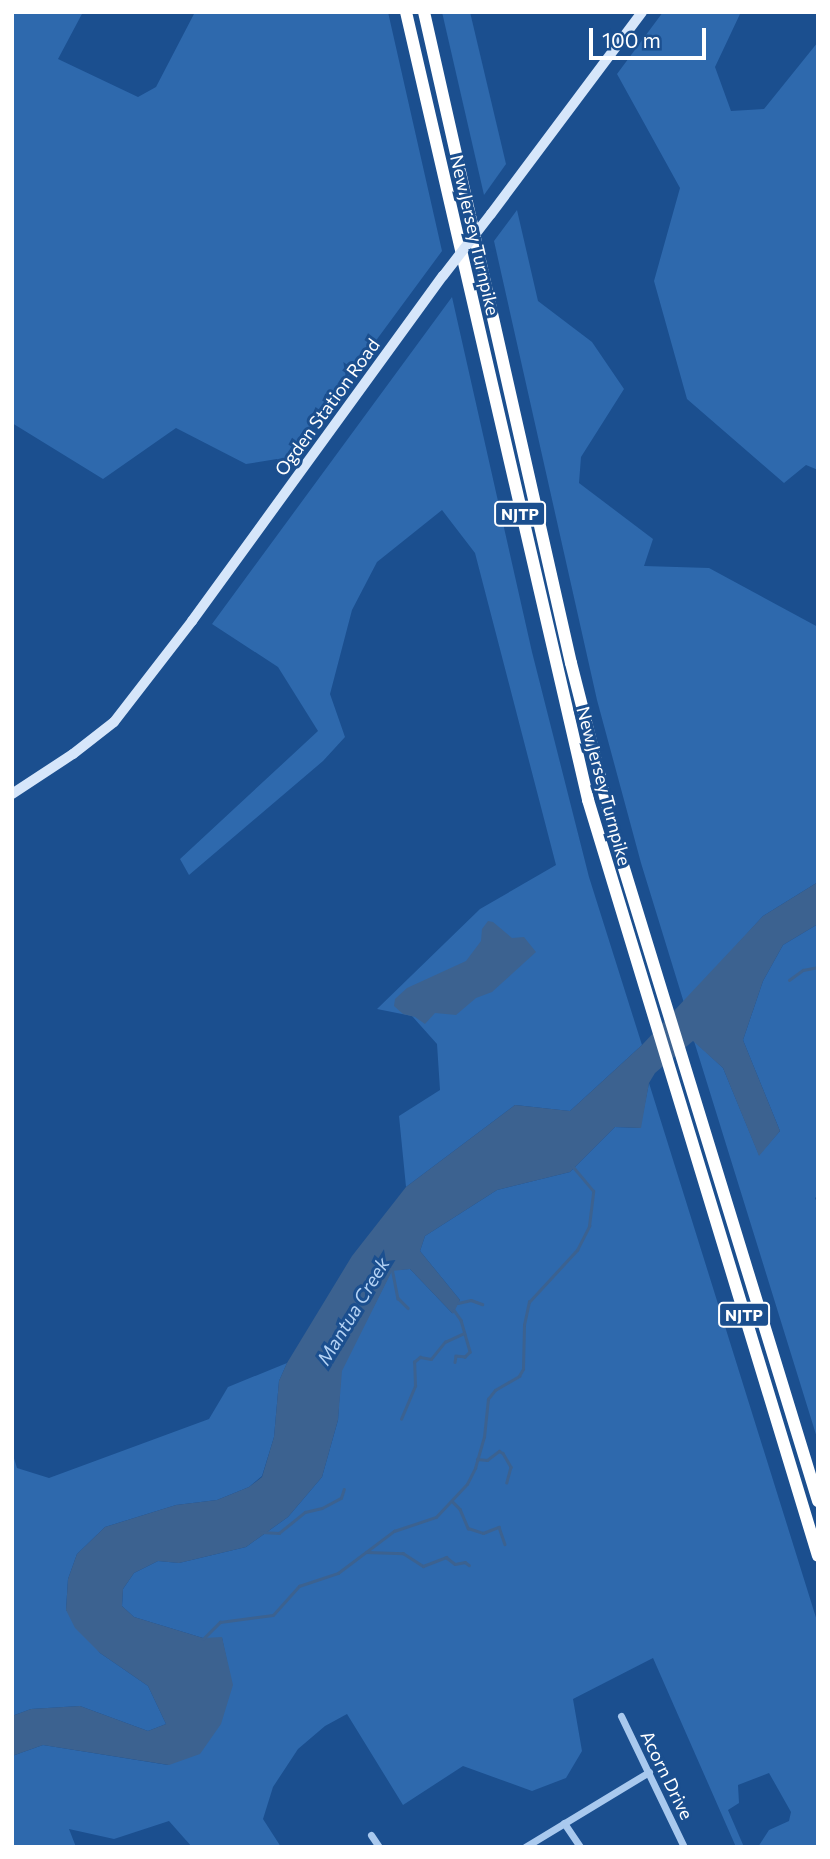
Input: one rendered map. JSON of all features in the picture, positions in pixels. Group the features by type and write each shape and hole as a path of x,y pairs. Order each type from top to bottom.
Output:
{"highway":[{"name":"New Jersey Turnpike","path":"406,12 568,720 651,1012 818,1556"},
{"name":"New Jersey Turnpike","path":"424,12 573,675 619,852 818,1501"}],"street":[{"name":"Ogden Station Road","path":"12,794 73,754 114,722 192,621 443,276 642,12"},
{"name":"Acorn Drive","path":"621,1716 684,1847"},
{"path":"525,1847 649,1772"},
{"path":"564,1823 580,1847"},
{"path":"372,1835 379,1847"}],"shaded area":[{"path":"12,12 83,12 58,59 138,97 156,87 195,12 388,12 442,251 285,464 277,459 246,464 176,428 103,479 12,423"},
{"path":"442,12 470,12 506,164 484,195"},
{"path":"663,12 740,14 715,67 731,111 764,109 818,42 818,470 806,465 784,483 687,399 654,281 680,188 617,74"},
{"path":"517,210 538,301 592,342 624,389 581,457 579,483 653,539 644,566 709,568 818,627 818,882 763,916 684,1003 641,863 597,700 494,241"},
{"path":"452,297 532,652 589,877 642,1045 570,1111 515,1105 406,1187 399,1116 440,1090 437,1044 412,1016 377,1009 480,909 556,865 475,553 442,510 377,562 352,610 330,694 345,737 323,761 189,875 180,859 318,731 278,667 212,624"},
{"path":"818,924 818,1195 815,1198 818,1205 818,1441 694,1041 723,1068 759,1155 780,1131 743,1040 763,981 783,945"},
{"path":"649,1083 818,1624 818,1847 758,1847 769,1830 789,1821 791,1812 769,1773 738,1785 739,1803 728,1810 744,1847 736,1847 653,1658 573,1699 582,1751 566,1778 532,1791 463,1766 403,1805 347,1714 325,1726 298,1749 273,1787 263,1819 281,1847 192,1847 169,1821 114,1839 69,1829 76,1847 12,1847 12,1756 43,1745 168,1765 232,1685 222,1638 203,1638 134,1617 122,1606 123,1589 134,1573 158,1561 179,1563 246,1547 288,1517 322,1477 338,1420 341,1371 392,1270 410,1269 452,1313 460,1300 420,1251 425,1236 497,1190 570,1172 615,1127 640,1128"},
{"path":"287,1363 279,1381 274,1437 262,1476 249,1487 217,1500 176,1505 105,1527 77,1554 68,1579 66,1610 100,1653 148,1686 166,1724 148,1731 80,1706 31,1709 12,1716 12,1452 17,1468 49,1478 209,1419 228,1387"}],"water":[{"name":"Mantua Creek","path":"818,882 818,924 783,945 763,981 743,1040 780,1131 759,1156 723,1068 693,1041 655,1073 649,1083 641,1128 615,1127 570,1172 497,1190 425,1236 420,1251 460,1300 453,1314 410,1269 392,1271 342,1371 338,1420 322,1477 288,1517 246,1547 179,1563 158,1561 134,1573 123,1589 122,1606 134,1617 203,1638 222,1637 233,1685 221,1724 200,1754 169,1765 43,1745 12,1756 12,1716 31,1709 80,1706 148,1731 166,1724 148,1686 100,1653 75,1628 66,1610 68,1579 77,1554 105,1527 176,1505 217,1500 249,1487 262,1477 274,1437 279,1381 287,1363 352,1256 406,1187 515,1105 570,1111 642,1045 763,916"},
{"path":"488,921 512,938 524,937 536,952 492,992 476,998 456,1015 435,1013 425,1024 415,1017 403,1014 394,1006 395,999 407,988 466,961 481,941 482,929"}],"waterway":[{"path":"818,935 818,943"},
{"path":"789,980 803,970 818,967"},
{"path":"203,1639 220,1622 273,1615 299,1586 338,1573 394,1531 436,1517 467,1484 484,1437 488,1399 495,1390 519,1376 523,1369 524,1325 529,1302 577,1250 589,1226 593,1191 572,1166"},
{"name":"Mantua Creek","path":"392,1268 398,1298 408,1308"},
{"path":"458,1303 471,1300 482,1304"},
{"path":"454,1310 461,1320 470,1352 465,1357 456,1356 455,1362"},
{"path":"401,1419 415,1386 414,1362 420,1357 431,1359 445,1342 464,1333"},
{"path":"477,1459 487,1460 499,1451 503,1453 511,1467 507,1482"},
{"path":"261,1532 279,1533 305,1512 322,1508 341,1498 344,1489"},
{"path":"453,1502 460,1509 468,1528 483,1533 499,1527 505,1544"},
{"path":"366,1552 403,1553 423,1566 446,1557 455,1564 465,1562 469,1565"}]}
